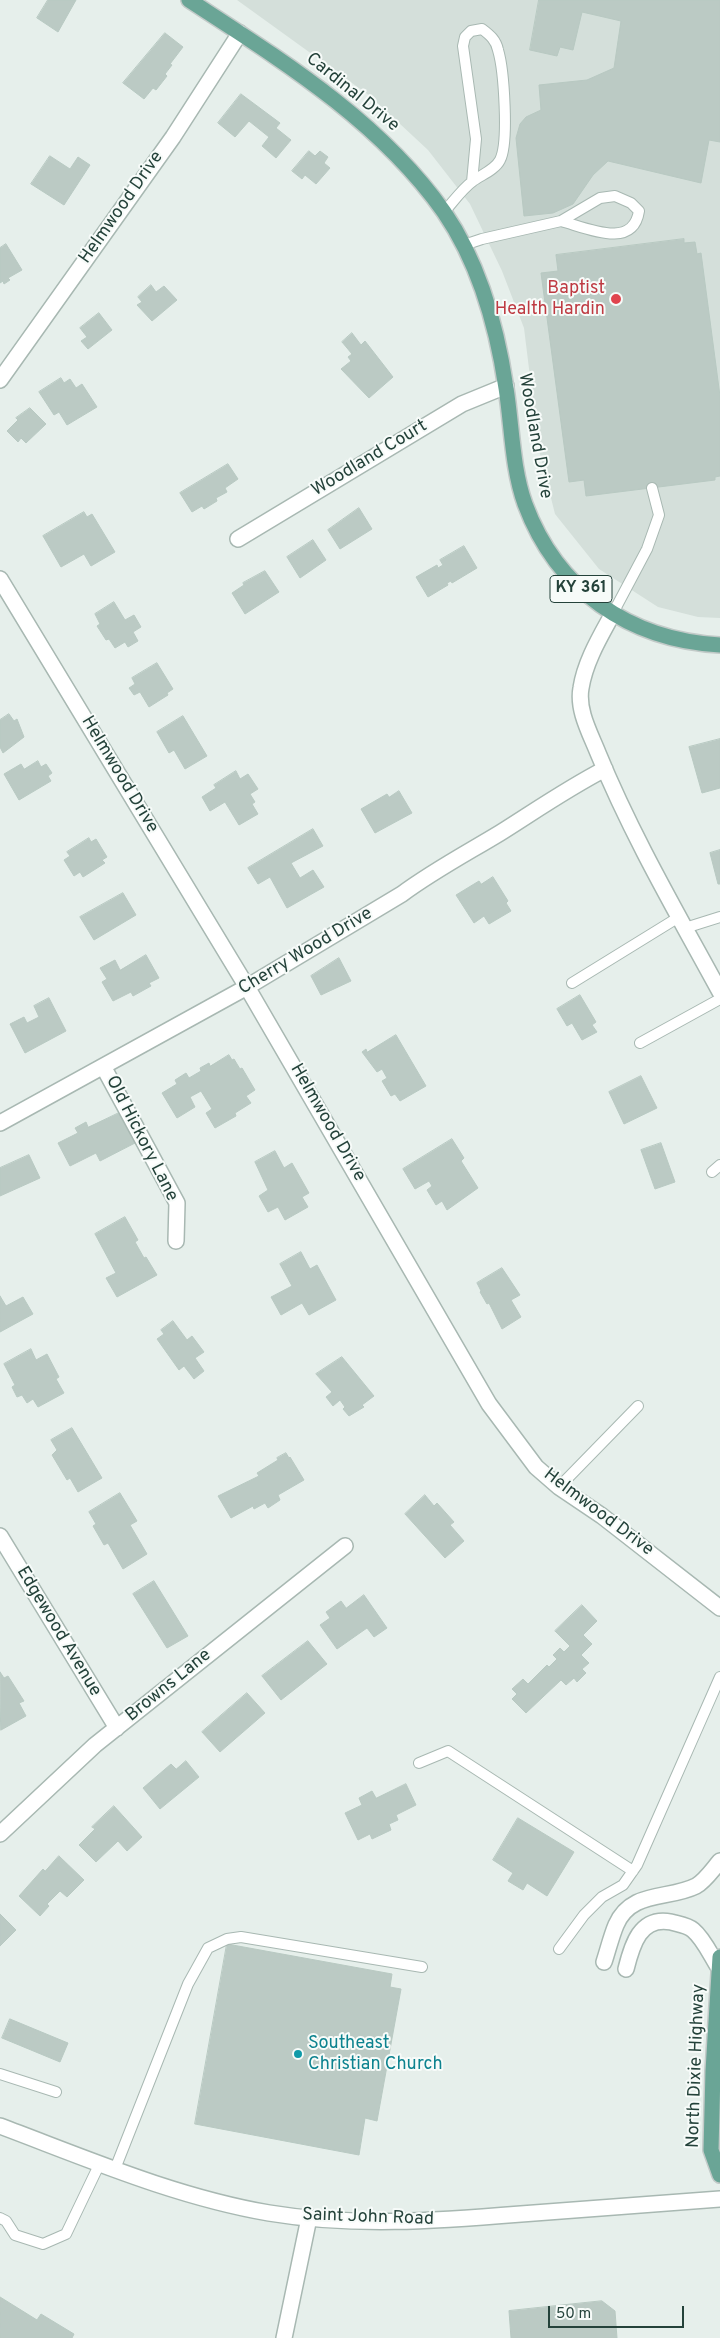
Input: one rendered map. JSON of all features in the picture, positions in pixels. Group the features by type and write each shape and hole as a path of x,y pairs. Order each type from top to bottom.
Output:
{"main road":[{"name":"Cardinal Drive","path":"189,0 240,33 350,112 394,151 444,212 464,246"},
{"name":"Woodland Drive","path":"464,246 490,312 506,386 524,502 534,524 555,560 592,601 612,615 655,634 720,645"},
{"name":"North Dixie Highway","path":"720,1957 711,2150 720,2175"}],"street":[{"name":"Helmwood Drive","path":"0,380 173,137 240,33"},
{"name":"Woodland Court","path":"238,539 462,404 506,386"},
{"name":"Helmwood Drive","path":"0,579 247,987 489,1404 536,1467 720,1608"},
{"path":"612,615 593,651 581,688 582,713 604,769 642,850 720,992"},
{"name":"Cherry Wood Drive","path":"0,1123 104,1068 247,987 402,894 422,879 571,787 604,769"},
{"name":"Old Hickory Lane","path":"104,1068 177,1203 176,1241"},
{"name":"Edgewood Avenue","path":"0,1536 117,1728"},
{"name":"Browns Lane","path":"0,1834 117,1728 345,1546"},
{"path":"604,1962 616,1924 633,1905 648,1897 676,1893 697,1885 720,1861"},
{"path":"626,1969 632,1944 639,1932 647,1925 662,1921 692,1929 719,1968"},
{"name":"Saint John Road","path":"0,2126 188,2195 261,2211 309,2218 384,2222 443,2220 720,2199"},
{"path":"284,2338 309,2218"}],"lane":[{"path":"444,212 472,182 499,163 504,142 502,71 498,49 492,37 482,29 471,30 464,37 463,46 476,139 472,182"},
{"path":"464,246 482,239 561,221 600,198 615,196 631,203 639,211 637,221 631,230 619,235 561,221"},
{"path":"612,615 647,549 659,515 652,488"},
{"path":"572,984 682,922 720,917"},
{"path":"640,1043 720,999"},
{"path":"559,1486 638,1406"},
{"path":"559,1949 584,1915 602,1897 622,1885 633,1871 720,1677"},
{"path":"418,1763 448,1751 633,1871"},
{"path":"115,2168 188,1984 208,1948 226,1939 241,1937 422,1967"},
{"path":"0,2074 56,2092"},
{"path":"0,2218 6,2221 15,2235 42,2244 66,2234 100,2163"}],"shaded area":[{"name":"Baptist Health Hardin","path":"237,0 720,0 720,618 698,617 658,607 599,569 555,514 539,450 524,328 502,271 470,204 428,150 370,96"}],"building":[{"path":"48,0 76,0 58,32 37,18"},
{"path":"539,0 720,0 720,142 709,140 701,183 608,161 593,175 573,204 553,213 524,216 516,138 520,124 526,117 541,110 539,85 587,80 614,68 621,21 582,12 573,50 560,47 557,56 530,50"},
{"path":"165,33 183,47 170,64 172,65 165,74 167,76 156,90 153,88 144,99 123,83"},
{"path":"241,94 280,123 276,128 291,140 276,158 262,146 269,137 249,121 235,137 218,123"},
{"path":"309,151 315,156 320,151 328,157 324,163 330,168 316,184 305,175 302,179 292,171"},
{"path":"50,156 70,169 78,157 90,165 64,205 31,184"},
{"path":"684,239 684,243 695,242 697,254 701,253 720,396 720,476 715,477 715,480 586,496 584,480 569,482 541,273 558,271 556,255"},
{"path":"6,244 22,270 8,278 10,280 4,284 3,281 0,283 0,248"},
{"path":"151,285 156,292 164,286 177,300 152,321 137,305 142,302 138,297"},
{"path":"99,313 112,330 88,349 81,341 87,337 80,328"},
{"path":"352,333 361,345 365,341 393,377 369,398 341,369 351,361 348,357 352,354 342,342"},
{"path":"61,378 64,383 70,379 76,388 82,384 97,407 67,425 59,412 54,415 39,392"},
{"path":"30,408 46,424 26,443 21,438 18,442 7,431 18,420 16,418"},
{"path":"228,464 238,479 225,488 227,492 216,498 217,501 204,509 202,506 192,512 180,493"},
{"path":"359,508 372,529 340,549 328,530"},
{"path":"84,512 87,517 92,514 115,552 91,566 84,554 61,567 43,536"},
{"path":"313,540 326,560 300,578 287,557"},
{"path":"464,546 477,568 452,583 451,581 447,583 448,585 428,597 416,577 437,565 438,568 443,565 440,560"},
{"path":"265,571 279,592 245,614 232,593 244,585 243,583"},
{"path":"114,602 125,620 134,615 141,627 133,632 138,641 128,647 125,642 115,648 109,639 106,640 97,626 100,624 95,614"},
{"path":"157,663 173,689 167,693 168,695 149,707 140,692 134,695 129,688 135,684 132,678"},
{"path":"9,714 14,721 17,719 24,737 3,753 0,747 0,720"},
{"path":"183,716 207,756 185,769 174,750 169,753 157,732"},
{"path":"720,739 720,788 702,793 689,747"},
{"path":"38,761 41,767 46,764 52,773 48,776 51,781 19,800 4,774 21,764 24,769"},
{"path":"236,771 240,779 248,774 258,789 250,794 255,802 252,804 258,814 239,825 225,802 210,811 202,797 216,788 214,785"},
{"path":"399,791 412,813 375,833 361,809 387,794 389,797"},
{"path":"313,829 323,846 291,863 300,878 313,870 324,887 287,908 270,877 258,884 248,868"},
{"path":"89,838 91,842 96,839 107,857 102,860 105,863 83,877 80,872 74,876 64,860 70,856 67,852"},
{"path":"720,850 720,884 718,884 710,853"},
{"path":"493,877 508,901 506,903 511,911 489,924 484,916 474,923 456,895 479,881 481,884"},
{"path":"123,893 136,915 94,940 80,917"},
{"path":"146,955 159,978 149,983 151,986 133,996 131,992 113,1001 102,982 107,979 100,968 115,960 120,970"},
{"path":"339,958 351,981 321,995 311,976"},
{"path":"580,995 596,1022 592,1025 597,1032 582,1040 572,1023 567,1026 557,1009"},
{"path":"49,998 66,1031 25,1053 10,1024 24,1017 27,1023 39,1017 34,1006"},
{"path":"396,1035 426,1086 400,1101 395,1094 391,1096 382,1081 387,1078 382,1069 377,1072 362,1052 366,1049 367,1052"},
{"path":"229,1055 240,1069 242,1068 255,1090 246,1096 251,1103 235,1113 236,1116 215,1128 206,1113 212,1109 201,1091 190,1097 195,1107 177,1118 162,1093 177,1084 175,1080 186,1073 189,1078 201,1071 200,1068 209,1063 210,1066"},
{"path":"641,1076 657,1108 624,1124 609,1092"},
{"path":"119,1113 135,1143 100,1161 96,1153 70,1166 58,1143 78,1133 75,1128 86,1122 88,1127"},
{"path":"452,1139 464,1158 461,1161 478,1188 447,1210 442,1201 436,1205 427,1190 432,1186 429,1181 415,1189 403,1169"},
{"path":"661,1143 675,1182 655,1189 641,1150"},
{"path":"275,1151 284,1168 292,1163 309,1193 302,1197 308,1207 285,1220 278,1207 268,1212 259,1196 268,1190 255,1162"},
{"path":"29,1155 40,1178 0,1196 0,1168"},
{"path":"125,1217 138,1240 135,1242 157,1275 117,1297 106,1278 116,1273 95,1234"},
{"path":"301,1252 310,1269 317,1265 336,1300 309,1315 302,1303 281,1315 271,1297 292,1286 280,1264"},
{"path":"502,1268 520,1295 511,1300 521,1317 502,1329 489,1303 487,1304 480,1292 477,1283"},
{"path":"0,1296 6,1306 23,1297 33,1314 0,1332"},
{"path":"173,1321 187,1340 192,1336 204,1352 195,1358 204,1371 194,1379 184,1366 179,1370 157,1339 164,1334 161,1330"},
{"path":"31,1349 36,1360 47,1354 59,1377 56,1379 64,1393 38,1407 33,1399 27,1403 22,1395 17,1397 12,1387 15,1385 4,1364"},
{"path":"342,1357 374,1396 362,1405 364,1407 349,1416 343,1409 345,1407 340,1400 333,1406 326,1397 332,1392 316,1374"},
{"path":"72,1428 102,1478 78,1492 70,1478 67,1480 52,1455 57,1450 51,1440"},
{"path":"286,1453 304,1480 278,1495 280,1500 268,1508 265,1503 254,1509 253,1506 231,1518 218,1496 259,1476 257,1473"},
{"path":"120,1493 137,1521 130,1525 147,1554 123,1569 108,1543 104,1545 93,1526 96,1524 89,1512"},
{"path":"425,1495 434,1506 437,1503 454,1522 450,1525 464,1541 445,1558 405,1514"},
{"path":"154,1581 188,1636 167,1648 133,1594"},
{"path":"364,1595 387,1628 374,1637 367,1628 337,1649 320,1625 330,1618 326,1612 341,1601 346,1608"},
{"path":"582,1605 597,1621 583,1635 592,1644 581,1655 589,1663 582,1669 586,1673 577,1682 574,1678 566,1685 561,1680 526,1713 512,1699 517,1694 512,1689 523,1679 528,1684 547,1665 549,1667 557,1659 553,1655 560,1648 564,1652 570,1646 555,1631"},
{"path":"308,1641 327,1664 281,1700 262,1676"},
{"path":"0,1672 4,1678 8,1676 24,1701 19,1703 26,1716 1,1730"},
{"path":"247,1693 265,1713 220,1752 202,1732"},
{"path":"186,1761 199,1777 160,1809 143,1788 171,1764 176,1769"},
{"path":"406,1784 416,1805 396,1815 398,1820 389,1824 391,1830 372,1839 370,1834 358,1840 345,1813 362,1805 359,1798 372,1791 376,1798"},
{"path":"114,1806 142,1837 127,1851 118,1841 96,1862 79,1845 95,1829 92,1827"},
{"path":"518,1818 574,1852 547,1896 527,1883 523,1890 508,1881 513,1873 493,1860"},
{"path":"59,1856 84,1880 67,1897 60,1891 47,1904 49,1906 40,1916 19,1896 43,1869 45,1871"},
{"path":"0,1914 16,1930 0,1946"},
{"name":"Southeast Christian Church","path":"227,1944 392,1974 390,1987 401,1989 377,2121 365,2118 359,2155 195,2124"},
{"path":"10,2019 68,2043 60,2062 2,2038"},
{"path":"0,2297 37,2320 41,2314 74,2334 72,2338 0,2338"},
{"path":"602,2301 615,2311 617,2338 511,2338 509,2311"}],"place":[{"name":"Baptist Health Hardin","path":"616,299"},
{"name":"Southeast Christian Church","path":"298,2054"}]}
